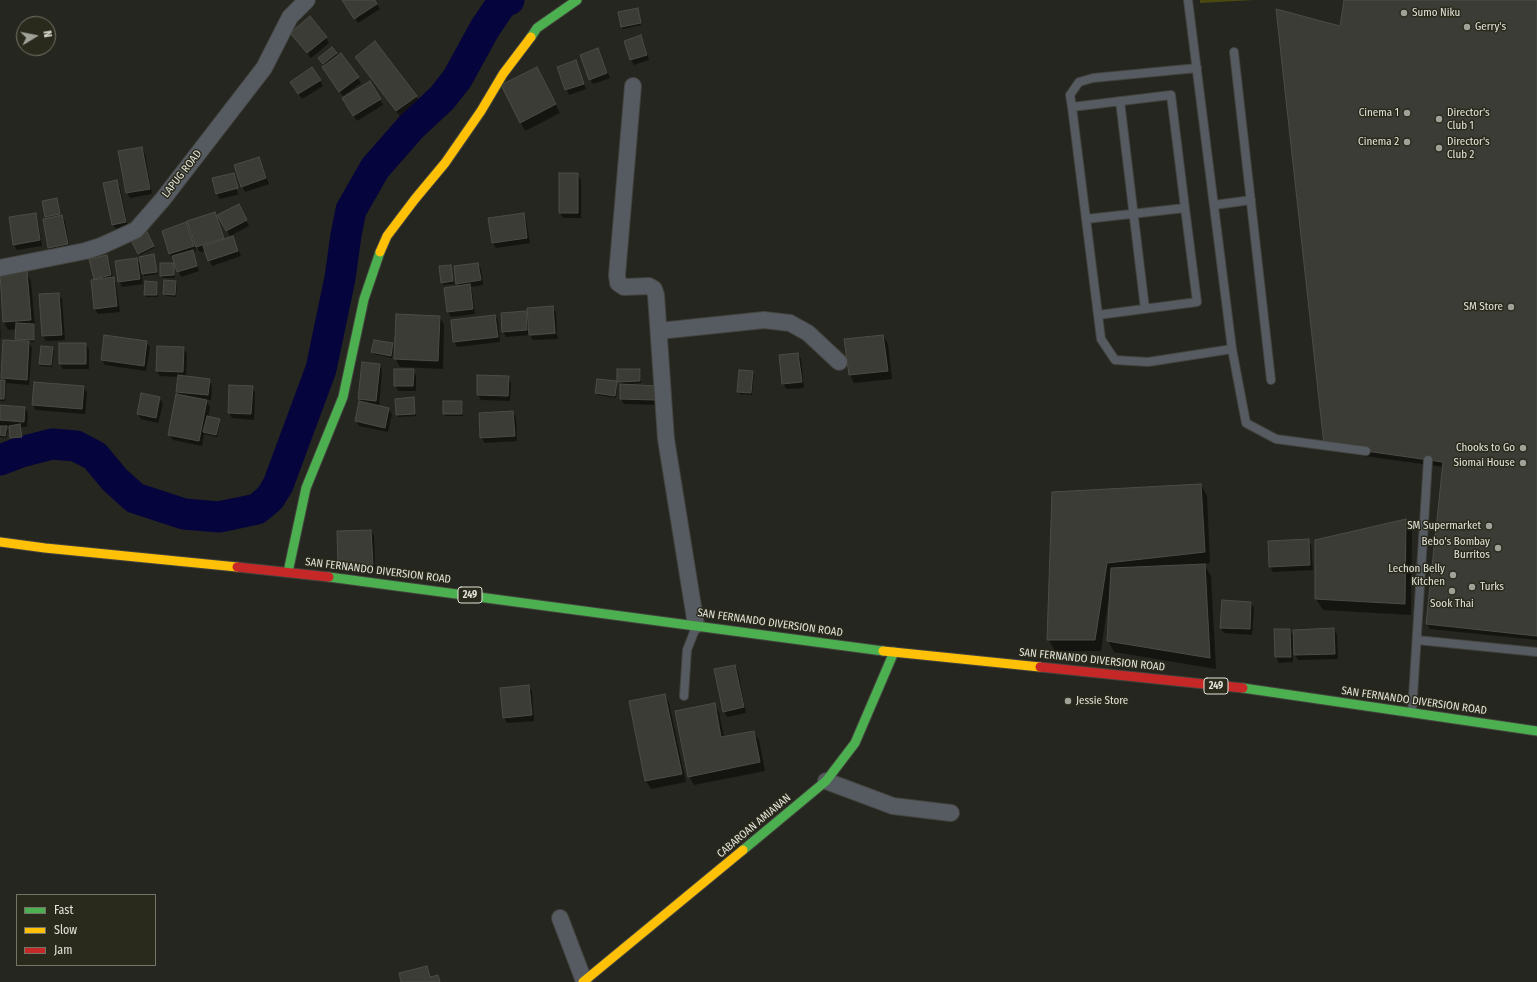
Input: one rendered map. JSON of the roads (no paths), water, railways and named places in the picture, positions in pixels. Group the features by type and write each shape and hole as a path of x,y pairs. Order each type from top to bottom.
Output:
{"main road":[{"path":"288,572 306,488 343,397 364,299 374,267 387,236 415,199 446,163 504,74 537,28 577,0"},
{"name":"SAN FERNANDO DIVERSION ROAD","path":"0,542 45,548 288,572 894,652 1252,689 1537,731"},
{"name":"CABAROAN AMIANAN","path":"583,982 826,781 856,743 894,652"}],"street":[{"name":"LAPUG ROAD","path":"0,268 85,251 101,246 136,230 163,199 264,68 290,17 307,0"},
{"path":"633,86 617,275 618,283 624,287 649,286 654,289 656,295 666,439 696,625"},
{"path":"659,332 764,320 790,323 808,334 839,362"},
{"path":"826,781 893,806 950,814"},
{"path":"560,918 583,982"}],"lane":[{"path":"1188,0 1232,349 1246,423 1276,439 1366,451"},
{"path":"1234,52 1271,380"},
{"path":"1197,68 1093,78 1079,82 1070,96 1101,339 1115,360 1148,362 1232,349"},
{"path":"1072,107 1171,95 1198,302 1098,315"},
{"path":"1120,101 1145,309"},
{"path":"1214,205 1251,200"},
{"path":"1086,219 1185,208"},
{"path":"1412,713 1428,460"},
{"path":"684,696 687,650 696,625"},
{"path":"1417,640 1537,652"}],"waterway":[{"path":"0,460 21,452 52,444 76,446 95,456 115,480 135,498 184,514 219,517 257,509 270,498 278,485 321,369 340,278 351,210 375,168 411,127 442,98 457,79 485,28 502,3 509,0"}],"place":[{"name":"Sumo Niku","path":"1404,13"},
{"name":"Gerry's","path":"1467,27"},
{"name":"Cinema 1","path":"1407,113"},
{"name":"Director's Club 1","path":"1439,119"},
{"name":"Cinema 2","path":"1407,142"},
{"name":"Director's Club 2","path":"1439,148"},
{"name":"SM Store","path":"1511,307"},
{"name":"Chooks to Go","path":"1523,448"},
{"name":"Siomai House","path":"1523,463"},
{"name":"SM Supermarket","path":"1489,526"},
{"name":"Bebo's Bombay Burritos","path":"1498,548"},
{"name":"Lechon Belly Kitchen","path":"1453,575"},
{"name":"Turks","path":"1472,587"},
{"name":"Sook Thai","path":"1452,591"},
{"name":"Jessie Store","path":"1068,701"}]}
